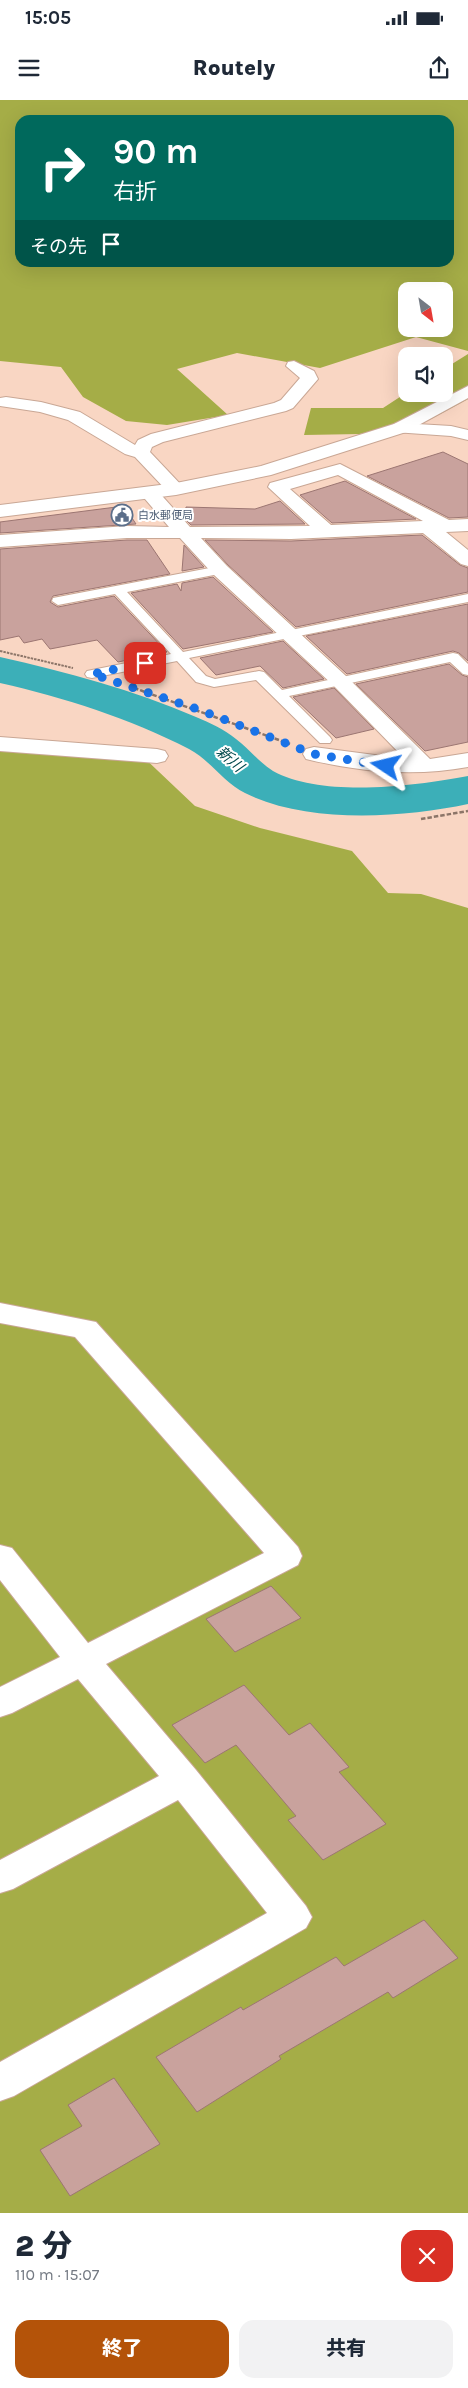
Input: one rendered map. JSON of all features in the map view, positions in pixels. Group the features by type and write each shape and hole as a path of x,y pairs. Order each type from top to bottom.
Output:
{"street":[{"path":"141,452 144,444 157,438 287,404 309,379 308,375 294,366"},
{"path":"0,511 176,489 235,478 293,464 400,428 468,392"},
{"path":"6,402 41,407 74,416 131,450 141,452 176,489"},
{"path":"400,428 451,431 468,435"},
{"path":"327,532 277,488 340,469 438,527 468,560"},
{"path":"148,492 182,532 220,570 340,682 425,766"},
{"path":"0,541 127,532 327,532 468,525"},
{"path":"0,744 157,756"},
{"path":"319,746 386,766 447,765 468,760"},
{"path":"0,1313 85,1328 286,1556 0,1703"},
{"path":"0,1557 82,1660 183,1780 292,1917 0,2083"},
{"path":"0,1878 183,1780"}],"lane":[{"path":"58,601 220,570"},
{"path":"118,590 181,655 201,679 214,683 259,675 281,694 319,746"},
{"path":"92,674 468,598"},
{"path":"281,694 453,657 468,671"}],"path":[{"path":"0,651 92,674 197,709 319,746"},
{"path":"421,819 468,811"}],"green space":[{"path":"0,100 468,100 468,351 420,338 453,337 453,282 398,282 398,338 413,338 320,368 237,353 177,369 228,415 167,425 126,421 83,397 61,367 0,361"},
{"path":"468,354 468,399 431,419 360,434 304,435 311,408 383,408 398,398 398,402 453,402 453,363"},
{"path":"44,745 138,752 195,806 260,828 352,851 388,893 421,894 468,908 468,2213 0,2213 0,752"}],"building":[{"path":"443,452 468,464 468,517 449,518 367,476"},
{"path":"345,481 416,519 332,523 300,495"},
{"path":"280,501 305,524 191,525 185,519 186,507 255,509"},
{"path":"124,506 136,524 0,533 0,522"},
{"path":"422,535 460,565 468,568 468,592 296,627 228,565 205,540 291,541"},
{"path":"147,540 170,574 53,596 50,602 58,607 114,596 167,652 118,662 97,640 50,649 42,639 24,643 19,636 0,640 0,549"},
{"path":"184,545 204,567 182,571"},
{"path":"213,577 273,632 183,649 131,593 177,584 181,591 182,583"},
{"path":"468,604 468,661 459,653 453,651 347,674 306,636"},
{"path":"283,641 324,679 283,688 260,666 216,675 200,658"},
{"path":"449,664 462,675 468,677 468,742 425,751 356,684"},
{"path":"334,688 374,729 336,738 293,697"},
{"path":"271,1586 301,1618 235,1652 206,1619"},
{"path":"244,1685 289,1735 310,1723 349,1767 339,1772 386,1824 323,1860 288,1820 296,1816 236,1745 205,1763 172,1725"},
{"path":"424,1920 458,1958 393,1998 388,1992 279,2056 281,2059 197,2112 156,2057 241,2007 243,2010 336,1957 344,1966"},
{"path":"114,2078 160,2144 70,2196 40,2150 82,2126 68,2105"}],"waterway":[{"name":"新川","path":"0,670 80,690 157,717 207,740 222,750 255,780 286,792 337,800 392,801 445,795 468,790"}],"place":[{"name":"白水郵便局","path":"122,515"}],"route":[{"path":"145,663 92,674 197,709 314,754 386,766"}]}
